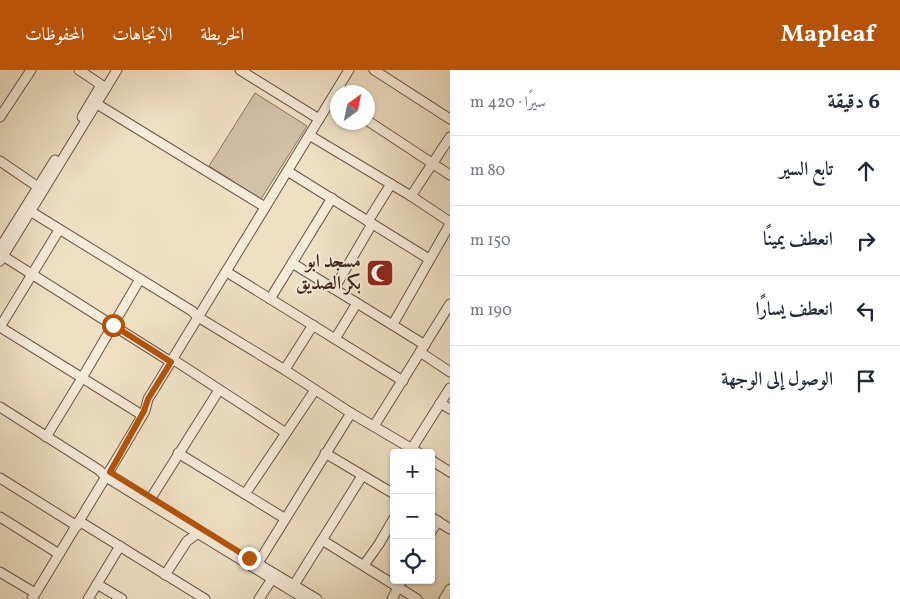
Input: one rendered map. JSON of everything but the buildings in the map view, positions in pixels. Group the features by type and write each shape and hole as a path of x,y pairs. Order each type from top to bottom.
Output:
{"street":[{"path":"0,117 4,102 31,70"},
{"path":"79,70 103,87"},
{"path":"1,255 97,104 110,70"},
{"path":"1,255 38,187 103,87 117,70"},
{"path":"240,70 319,119"},
{"path":"0,572 35,597 143,413 158,394 199,315 349,70"},
{"path":"346,85 355,70"},
{"path":"374,70 450,119"},
{"path":"97,104 265,207"},
{"path":"199,315 230,274 330,112"},
{"path":"375,126 450,175"},
{"path":"411,196 450,137"},
{"path":"314,138 411,196 450,223 392,324"},
{"path":"0,161 38,187"},
{"path":"292,174 429,259"},
{"path":"334,289 391,184"},
{"path":"270,299 332,198"},
{"path":"30,212 287,366 417,449 440,403 450,388"},
{"path":"59,230 0,327 143,413"},
{"path":"1,255 286,433"},
{"path":"292,263 392,324 450,372"},
{"path":"230,274 403,381"},
{"path":"46,437 140,279"},
{"path":"336,339 357,303"},
{"path":"376,424 423,349 446,318 450,304"},
{"path":"199,315 351,413 376,424"},
{"path":"287,366 312,325"},
{"path":"151,498 219,390"},
{"path":"245,494 315,390"},
{"path":"440,403 450,409"},
{"path":"0,407 99,470 151,498 158,506 197,534 247,560 258,563 317,599"},
{"path":"258,563 284,518 351,413"},
{"path":"178,453 284,518"},
{"path":"325,453 390,492"},
{"path":"435,457 450,466"},
{"path":"435,463 450,472"},
{"path":"108,475 247,560 272,579 305,599"},
{"path":"294,585 362,476"},
{"path":"0,478 78,524 120,546 203,599"},
{"path":"0,517 59,554"},
{"path":"435,520 450,529"},
{"path":"364,565 390,525"},
{"path":"165,575 187,541 197,534"},
{"path":"322,540 390,579"},
{"path":"88,599 120,546"},
{"path":"260,599 272,579"},
{"path":"97,584 122,599"},
{"path":"392,599 400,584 418,599"},
{"path":"444,599 450,589"}],"shaded area":[{"path":"255,93 307,126 261,199 209,166"}],"place":[{"name":"مسجد ابو بكر الصديق","path":"380,273"}],"route":[{"path":"113,325 171,362 148,399 144,411 110,472 249,558"}]}
